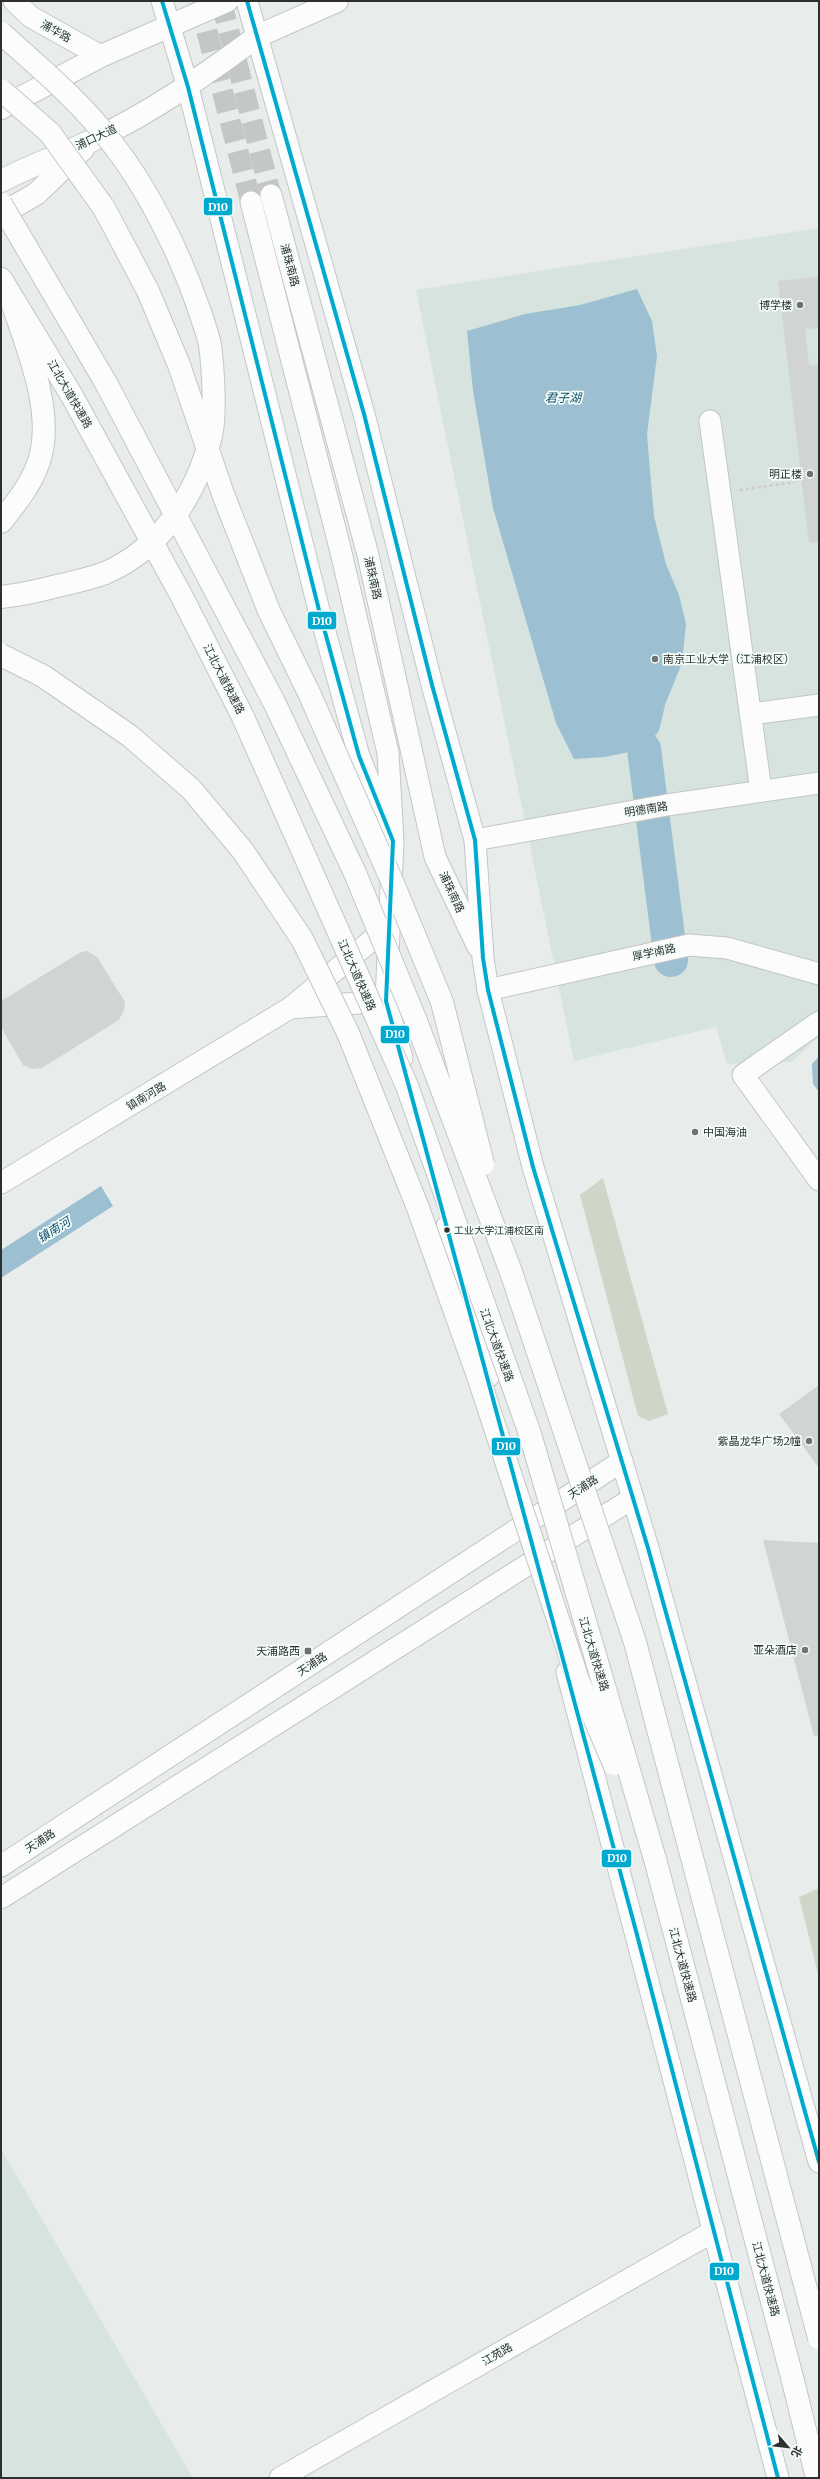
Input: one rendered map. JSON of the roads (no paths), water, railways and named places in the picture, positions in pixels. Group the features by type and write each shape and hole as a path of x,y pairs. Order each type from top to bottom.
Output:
{"main road":[{"path":"1,108 101,56 227,1"},
{"path":"258,36 337,1"},
{"path":"1,34 66,90 113,144 149,201 187,273 210,344 213,396 212,434 198,478 182,507 161,533 132,558 105,573 21,595 1,597"},
{"name":"浦口大道","path":"1,181 26,167 93,140 188,87 258,36"},
{"path":"1,90 50,133 104,208 148,291 179,365 222,494 269,611 309,693 370,830 442,1002 511,1272"},
{"path":"1,214 36,194 93,140"},
{"path":"1,204 106,383 274,702 355,873 416,1021 511,1272 635,1642 819,2338"},
{"path":"1,522 24,494 41,454 44,418 33,370 5,286"},
{"name":"江北大道快速路","path":"5,286 72,396 181,596 243,717 406,1086 530,1434 655,1859 818,2478"},
{"path":"1,655 43,676 130,736 191,789 243,851 302,938 348,1033 418,1208 478,1376 578,1680 655,1859"}],"street":[{"name":"浦华路","path":"14,1 31,17 101,56"},
{"name":"浦珠南路","path":"162,1 188,87 319,610 357,749 393,841"},
{"name":"浦珠南路","path":"247,1 364,414 432,684 475,840 483,958 488,990 533,1168 633,1498 819,2162"},
{"name":"浦珠南路","path":"271,195 368,555 435,857 483,958"},
{"name":"浦珠南路","path":"251,202 340,548 388,753 393,841 386,1001 634,1923 778,2478"},
{"path":"710,420 762,791"},
{"path":"751,714 819,705"},
{"name":"明德南路","path":"475,840 667,805 819,783"},
{"name":"镇南河路","path":"1,1183 290,1008 390,925"},
{"name":"厚学南路","path":"488,990 632,956 689,945 727,948 819,974"},
{"path":"290,1008 386,1001"},
{"path":"819,1022 743,1075 819,1180"},
{"name":"天浦路","path":"1,1866 622,1461"},
{"path":"1,1898 633,1498"},
{"name":"江苑路","path":"280,2478 714,2231"}],"water":[{"name":"君子湖","path":"637,289 652,321 657,356 647,434 650,471 654,516 666,564 679,595 686,624 682,663 665,705 659,731 644,749 605,757 574,759 556,723 493,508 473,391 467,331 525,314 580,305"},
{"path":"819,1056 819,1092 813,1084 812,1064"},
{"name":"镇南河","path":"101,1186 113,1206 1,1278 1,1250"}],"waterway":[{"path":"644,749 671,960"}],"tunnel":[{"path":"199,1 251,202"},
{"path":"221,1 271,195"}],"place":[{"name":"博学楼","path":"800,305"},
{"name":"明正楼","path":"810,474"},
{"name":"南京工业大学（江浦校区）","path":"655,659"},
{"name":"中国海油","path":"695,1132"},
{"name":"工业大学江浦校区南","path":"447,1230"},
{"name":"紫晶龙华广场2幢","path":"809,1441"},
{"name":"亚朵酒店","path":"805,1650"},
{"name":"天浦路西","path":"308,1651"}]}
